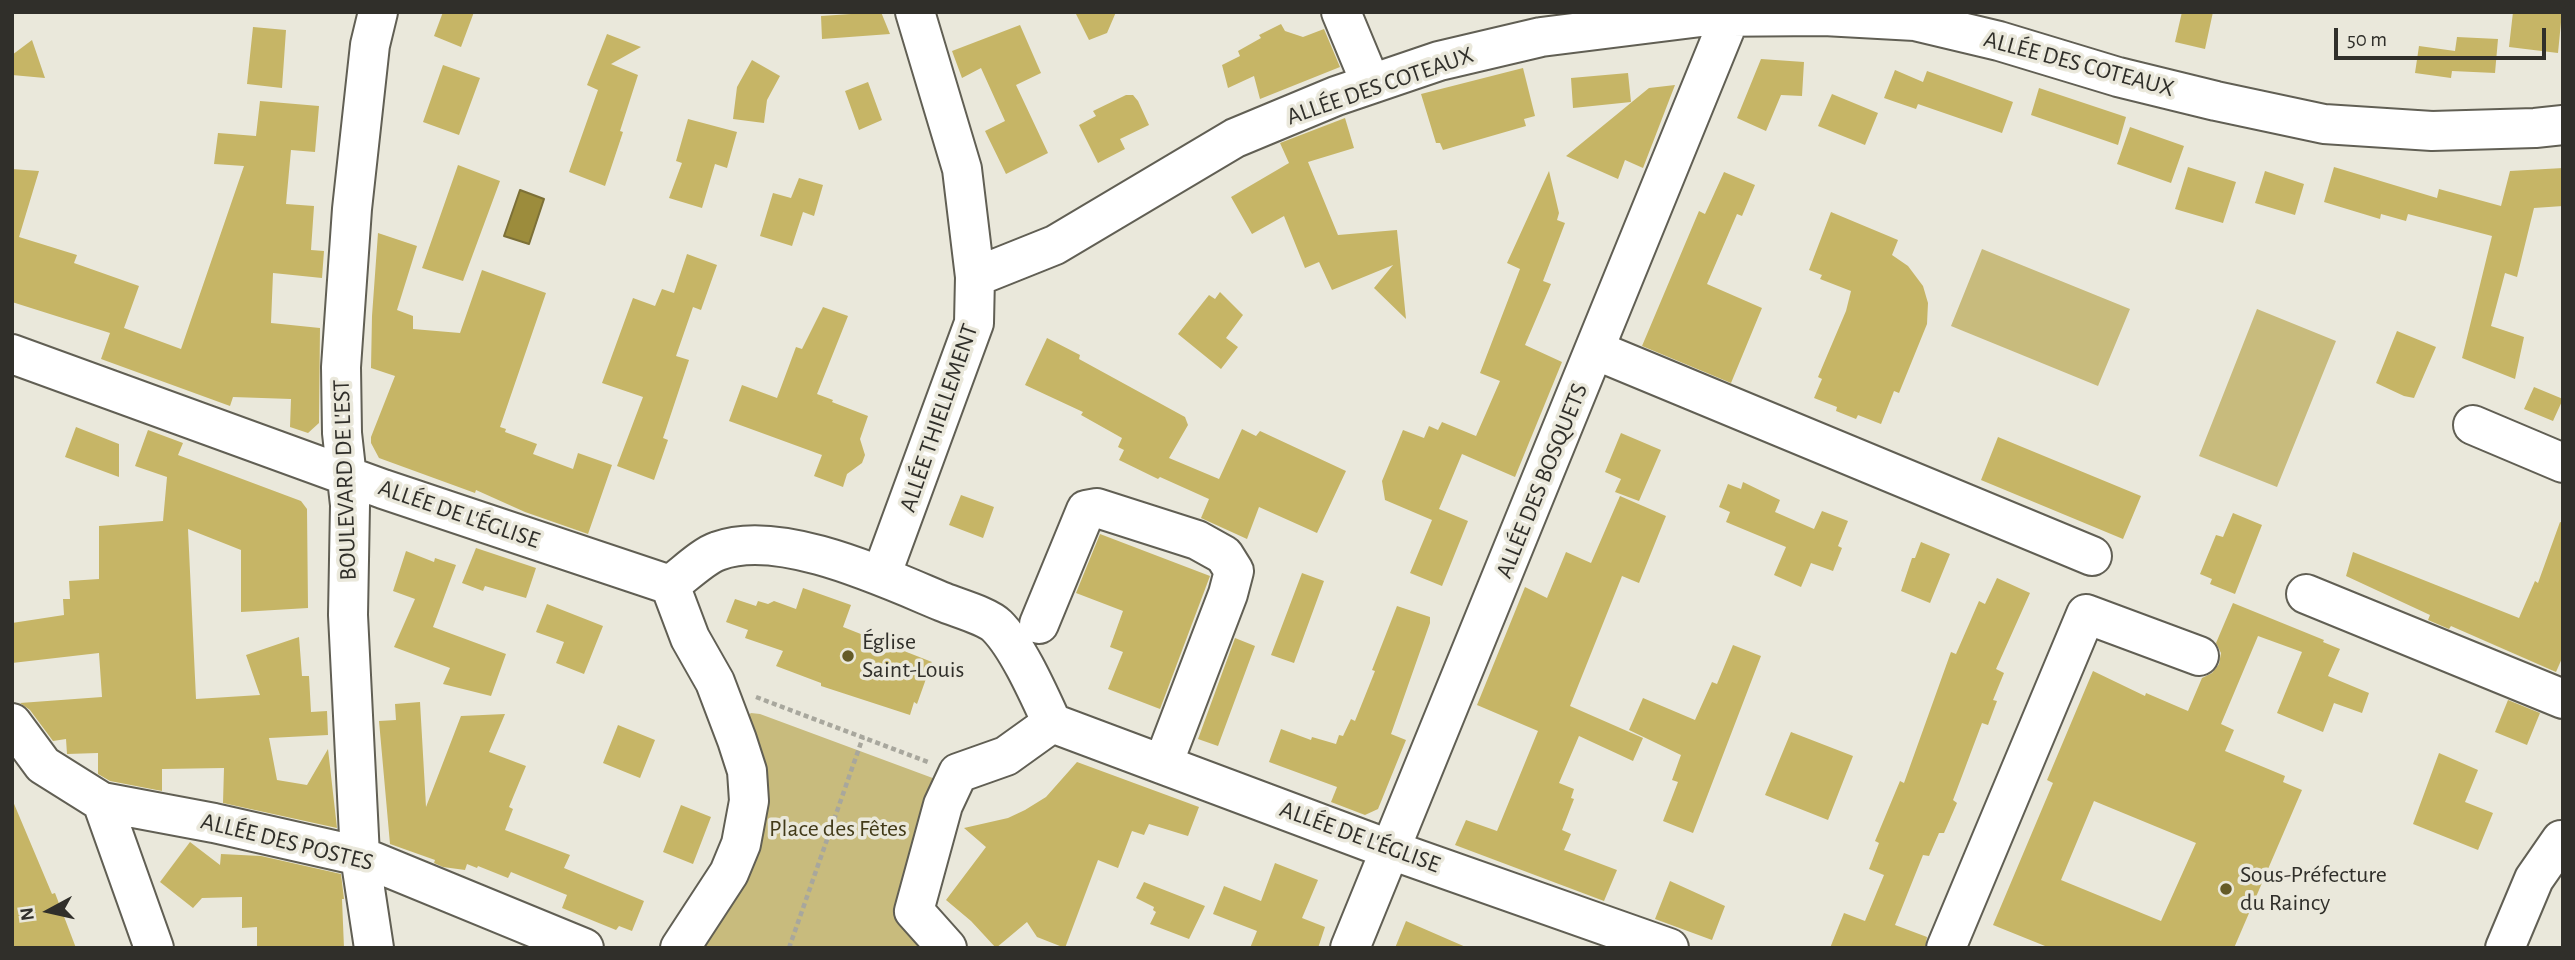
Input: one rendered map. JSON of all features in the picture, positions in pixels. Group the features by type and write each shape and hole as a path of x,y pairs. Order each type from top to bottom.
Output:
{"street":[{"name":"BOULEVARD DE L'EST","path":"374,948 359,856 348,615 350,505 342,433 341,367 352,209 370,45 378,12"},
{"name":"ALLÉE THIELLEMENT","path":"881,576 974,323 975,277 962,169 915,12"},
{"path":"1341,12 1371,84"},
{"name":"ALLÉE DES COTEAUX","path":"975,277 1055,245 1235,138 1336,96 1537,24 1731,14 1915,21 1999,41 2119,77 2324,124 2432,131 2535,128 2563,124"},
{"name":"ALLÉE DES BOSQUETS","path":"1350,948 1731,14"},
{"name":"ALLÉE DE L'ÉGLISE","path":"12,354 345,474 670,585"},
{"path":"1591,362 1912,506"},
{"path":"1591,362 2092,556"},
{"path":"2473,425 2563,463"},
{"path":"1038,624 1086,510 1097,508 1197,540 1224,555 1234,571 1228,594 1163,764"},
{"path":"680,948 729,873 741,844 749,801 747,771 715,682 690,638 670,585 716,551 742,546 766,546 818,555 881,576 996,624 1022,662 1052,723 1006,755 958,773 943,805 914,911 947,948"},
{"path":"2305,594 2563,699"},
{"path":"1946,948 2086,614 2199,656"},
{"path":"12,723 43,765 102,802 154,948"},
{"name":"ALLÉE DE L'ÉGLISE","path":"1052,723 1391,850 1669,948"},
{"name":"ALLÉE DES POSTES","path":"102,802 214,822 359,856 584,948"},
{"path":"2505,948 2534,880 2562,839"},
{"path":"2526,948 2552,886 2562,839"}],"path":[{"path":"715,682 958,773"},
{"path":"789,948 863,737"}],"green space":[{"path":"1982,249 2130,309 2098,386 1951,326"},
{"path":"2257,309 2336,341 2277,487 2199,456"},
{"name":"Place des Fêtes","path":"751,713 938,780 934,948 691,948 740,874 745,718"}],"shaded area":[{"path":"520,190 544,199 529,244 504,236"}],"building":[{"path":"443,12 474,12 461,47 434,36"},
{"path":"881,12 890,34 822,39 821,16"},
{"path":"1075,12 1116,12 1107,33 1089,40"},
{"path":"2182,12 2213,12 2205,49 2175,42"},
{"path":"2513,12 2562,12 2558,53 2509,47"},
{"path":"1281,24 1285,31 1303,37 1324,29 1340,67 1260,99 1254,76 1228,88 1222,65 1240,56 1238,51 1261,38 1259,35"},
{"path":"1020,25 1041,73 1016,85 1048,153 1006,174 985,131 1005,121 981,68 962,78 952,51"},
{"path":"253,27 286,30 282,88 247,84"},
{"path":"607,34 641,47 611,64 638,75 605,186 569,172 598,90 587,85"},
{"path":"2457,37 2498,39 2495,73 2452,71 2451,78 2415,73 2419,46 2455,51"},
{"path":"32,40 45,78 12,75 12,55"},
{"path":"1761,59 1804,62 1802,96 1781,95 1766,131 1737,118"},
{"path":"752,60 780,76 767,100 764,123 733,119 737,87"},
{"path":"443,65 480,78 459,135 423,122"},
{"path":"1523,68 1535,116 1524,119 1526,126 1443,150 1440,143 1436,143 1421,94"},
{"path":"1895,70 1923,82 1927,71 2013,102 2002,133 1918,104 1916,109 1884,98"},
{"path":"1628,73 1631,102 1573,108 1571,78"},
{"path":"868,82 882,120 859,130 845,91"},
{"path":"1675,85 1643,168 1625,160 1618,179 1566,156 1649,88"},
{"path":"2039,88 2126,117 2118,145 2031,115"},
{"path":"1832,94 1878,113 1865,145 1818,126"},
{"path":"1126,95 1133,95 1138,101 1149,125 1120,139 1125,149 1098,163 1079,125 1096,116 1093,111"},
{"path":"260,101 319,106 315,152 291,150 286,204 314,206 311,250 324,251 322,278 273,273 271,323 320,328 319,423 308,433 290,427 291,399 233,397 230,406 101,359 110,333 12,302 12,169 39,171 19,237 77,255 74,263 139,286 124,328 181,349 244,166 214,164 218,133 256,136"},
{"path":"1345,118 1354,148 1308,162 1338,235 1397,230 1406,319 1374,288 1393,265 1332,290 1319,262 1305,268 1284,216 1252,234 1231,197 1289,163 1280,143"},
{"path":"688,119 737,132 727,168 715,164 702,208 669,198 682,163 676,161"},
{"path":"2130,127 2184,146 2171,183 2117,164"},
{"path":"458,165 500,181 463,281 422,268"},
{"path":"2188,167 2236,182 2223,223 2175,209"},
{"path":"2334,167 2437,198 2439,189 2501,206 2510,171 2563,168 2563,206 2534,208 2517,277 2505,273 2491,326 2524,337 2515,379 2462,358 2492,236 2408,214 2406,221 2381,214 2380,219 2324,202"},
{"path":"1549,171 1559,213 1557,220 1565,223 1543,281 1551,284 1525,345 1562,362 1515,477 1462,454 1439,509 1468,521 1442,586 1410,573 1432,520 1385,500 1382,481 1403,430 1424,438 1429,426 1438,430 1442,422 1476,436 1500,381 1480,373 1520,269 1507,263"},
{"path":"2265,171 2304,184 2295,215 2255,203"},
{"path":"1724,172 1755,185 1742,216 1737,214 1707,284 1762,308 1731,383 1642,346 1699,211 1705,214"},
{"path":"799,178 823,185 814,216 803,212 792,246 760,236 773,193 791,198"},
{"path":"1831,212 1898,240 1892,255 1908,266 1923,286 1928,303 1927,324 1899,393 1894,391 1881,424 1858,415 1856,419 1836,411 1837,407 1814,398 1822,379 1818,377 1846,311 1851,291 1820,279 1822,275 1809,270"},
{"path":"378,233 417,246 397,310 413,316 413,329 460,333 482,270 546,293 500,427 506,429 505,432 537,444 533,454 573,469 578,453 612,465 588,534 525,512 476,490 475,493 379,458 371,443 371,437 395,376 371,368"},
{"path":"687,254 717,265 701,310 693,307 676,356 689,360 663,438 668,440 654,480 617,466 643,397 602,383 633,298 655,306 662,289 674,293"},
{"path":"1220,292 1243,315 1226,338 1238,347 1221,369 1178,334 1209,295 1215,299"},
{"path":"823,307 848,316 817,394 868,416 860,439 865,455 862,463 847,474 843,487 814,476 822,455 729,421 742,385 777,398 796,347 802,349"},
{"path":"2397,331 2436,347 2414,398 2376,383"},
{"path":"1047,338 1080,355 1079,359 1185,417 1188,425 1169,458 1219,479 1242,429 1256,436 1260,431 1346,471 1317,533 1259,507 1247,539 1201,518 1209,499 1119,460 1124,450 1118,447 1122,438 1081,415 1083,412 1025,385"},
{"path":"2534,387 2563,399 2553,421 2524,409"},
{"path":"76,427 119,444 119,477 65,457"},
{"path":"148,430 183,443 178,455 301,501 307,509 308,608 241,612 241,550 188,529 196,699 260,695 246,655 299,637 302,676 309,676 311,712 327,711 328,735 269,738 277,780 307,785 328,749 337,828 223,803 224,768 162,769 162,791 110,781 98,774 98,753 67,754 66,739 53,741 30,710 20,703 102,697 99,653 12,663 12,623 64,615 63,599 70,599 69,581 99,579 99,526 163,521 167,477 135,466"},
{"path":"1621,433 1661,450 1639,501 1615,492 1621,479 1605,472"},
{"path":"1998,437 2141,496 2123,539 1981,480"},
{"path":"1743,482 1780,500 1775,512 1814,529 1822,511 1848,521 1838,546 1842,548 1833,571 1811,563 1801,587 1774,575 1786,547 1726,522 1730,512 1719,507 1728,484 1741,489"},
{"path":"961,495 994,507 983,538 949,525"},
{"path":"1620,496 1666,516 1639,583 1622,576 1570,706 1643,738 1633,761 1579,736 1559,783 1574,789 1571,798 1574,799 1562,830 1571,834 1564,850 1617,870 1604,901 1455,845 1466,820 1497,831 1538,731 1477,705 1525,587 1547,598 1566,552 1591,563"},
{"path":"2233,513 2262,525 2235,594 2210,584 2212,579 2200,574 2216,535 2223,537"},
{"path":"2560,522 2563,523 2563,656 2556,672 2451,626 2449,629 2428,620 2430,615 2346,576 2353,552 2519,618 2535,581 2538,583"},
{"path":"1100,534 1210,576 1160,709 1108,689 1123,652 1110,647 1123,611 1076,593"},
{"path":"1921,542 1950,554 1930,603 1901,591 1912,558 1915,558"},
{"path":"476,548 536,568 526,598 485,586 483,591 462,583"},
{"path":"406,551 434,562 435,558 456,565 433,627 506,654 491,696 443,684 450,668 394,647 415,599 393,591"},
{"path":"1302,573 1324,581 1294,663 1271,655"},
{"path":"1997,578 2030,593 1996,669 2004,673 1993,700 1997,701 1988,725 1982,723 1953,800 1957,803 1944,833 1939,833 1929,856 1923,855 1895,925 1927,937 1925,948 1830,948 1844,913 1865,921 1884,875 1869,869 1879,843 1875,841 1900,781 1904,783 1951,652 1956,654 1979,601 1985,604"},
{"name":"Église Saint-Louis","path":"803,588 851,605 843,627 932,662 917,704 914,702 910,715 821,686 821,683 776,666 783,651 745,638 748,630 726,622 735,599 756,606 758,601 768,604 774,601 796,609"},
{"path":"2233,603 2340,649 2328,676 2369,693 2362,713 2334,703 2323,732 2277,713 2302,652 2258,636 2221,724 2234,730 2225,751 2285,776 2283,782 2302,790 2234,948 2050,948 1993,925 2053,783 2047,780 2093,671 2145,696 2146,693 2188,711 2202,678 2212,673 2219,664 2221,653 2216,643","holes":["2094,801 2196,843 2161,921 2061,880"]},
{"path":"547,604 603,626 584,674 556,663 564,642 536,632"},
{"path":"1397,606 1430,617 1430,623 1391,734 1406,740 1378,809 1365,815 1331,802 1337,787 1269,762 1281,729 1311,740 1312,737 1336,744 1339,735 1343,736 1351,719 1355,721"},
{"path":"1235,638 1255,646 1218,746 1198,739"},
{"path":"1733,645 1761,656 1693,833 1663,821 1678,782 1672,780 1681,755 1629,730 1643,698 1695,720 1712,682 1717,684"},
{"path":"2508,700 2540,713 2527,745 2495,732"},
{"path":"420,702 426,807 461,716 505,714 489,752 526,766 509,807 513,809 505,830 570,855 564,868 644,901 632,931 619,926 616,930 562,908 567,895 511,872 508,878 467,864 465,870 443,867 434,863 435,860 390,844 379,721 396,720 395,704"},
{"path":"618,725 655,740 640,778 603,763"},
{"path":"1791,732 1853,756 1828,820 1765,795"},
{"path":"2439,753 2478,770 2465,802 2493,813 2478,850 2413,824"},
{"path":"1077,762 1199,807 1188,836 1149,824 1144,835 1132,831 1118,868 1098,860 1065,948 1037,937 1027,922 996,948 971,921 946,900 986,847 964,828 1008,818 1025,810 1046,797"},
{"path":"12,799 52,894 55,893 76,948 12,948"},
{"path":"681,805 711,817 693,864 663,852"},
{"path":"190,842 220,865 221,854 261,856 341,874 344,948 257,948 257,927 242,928 242,897 202,898 193,908 160,882"},
{"path":"1275,863 1318,880 1302,918 1325,927 1318,948 1250,948 1257,931 1213,914 1224,886 1261,901"},
{"path":"1670,881 1725,906 1712,940 1655,919"},
{"path":"1144,882 1205,906 1189,939 1150,924 1156,912 1154,907 1136,898"},
{"path":"1406,921 1468,948 1395,948"}],"place":[{"name":"Église Saint-Louis","path":"848,656"},
{"name":"Sous-Préfecture du Raincy","path":"2226,889"}]}
